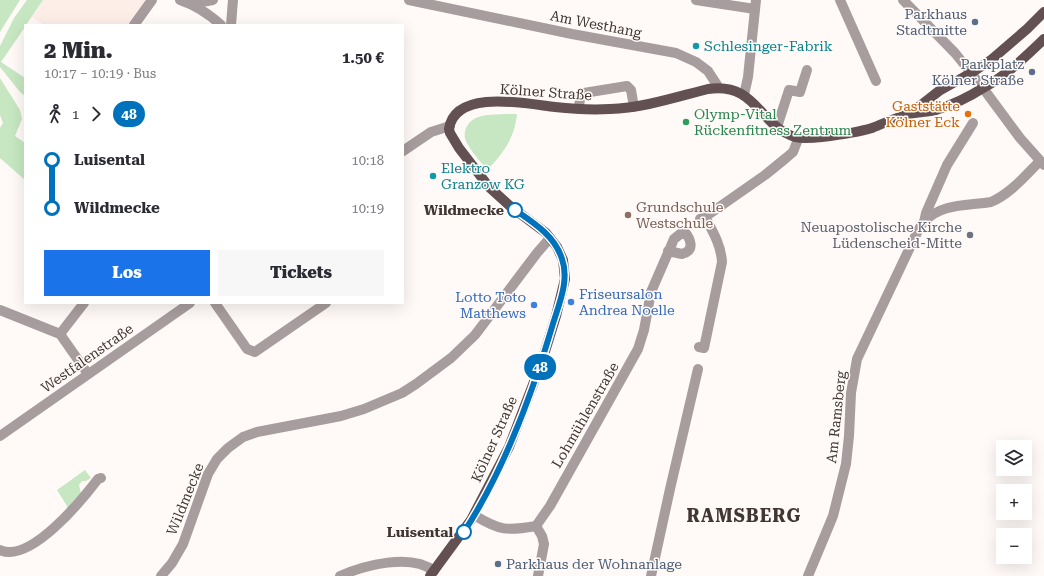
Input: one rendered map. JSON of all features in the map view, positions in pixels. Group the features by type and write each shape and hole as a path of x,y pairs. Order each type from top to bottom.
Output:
{"main road":[{"name":"Kölner Straße","path":"909,114 939,91 971,73 1005,48 1044,12"},
{"name":"Kölner Straße","path":"432,573 464,532 509,447 540,366 556,316 565,279 560,254 546,233 510,206 489,187 478,175 454,142 450,133 450,126 454,118 463,109 472,105 487,102 507,101 579,109 610,109 634,107 708,89 719,88 733,90 744,95 754,103 777,127 789,134 799,137 824,137 861,131 909,114 936,110 956,102 983,88 1020,62 1044,39"}],"street":[{"path":"135,24 152,0"},
{"path":"180,0 204,11 220,24"},
{"path":"191,4 213,0"},
{"path":"231,24 233,0"},
{"name":"Am Westhang","path":"409,0 572,34 676,53 696,62 708,71 719,88"},
{"path":"696,0 756,4 748,77 744,95"},
{"path":"840,0 876,81"},
{"path":"903,0 955,53 1020,138 1042,163"},
{"path":"777,127 789,90 800,92 807,70"},
{"path":"579,109 580,97 586,92 627,86 631,92 634,107"},
{"name":"Am Ramsberg","path":"808,576 833,516 846,464 851,393 857,360 913,241 924,222 926,213 947,165 973,123"},
{"path":"405,147 431,132 450,126"},
{"path":"699,347 704,348 722,262 721,250 717,238 703,218 755,183 793,152 799,137"},
{"name":"Am Ramsberg","path":"924,222 942,209 991,202 998,199 1042,163"},
{"name":"Wildmecke","path":"161,576 172,563 183,544 208,474 217,459 228,448 243,437 261,431 341,416 364,409 402,393 421,381 458,352 475,335 550,238"},
{"name":"Lohmühlenstraße","path":"536,526 550,506 638,349 644,330 651,292 668,251"},
{"path":"60,334 83,304"},
{"name":"Westfalenstraße","path":"0,436 189,304"},
{"path":"216,304 247,349 255,352 325,304"},
{"path":"0,310 60,334 88,374"},
{"path":"651,576 698,369"},
{"path":"0,550 15,552 25,549 40,539 61,522 80,503 98,479 102,478"},
{"path":"474,515 499,528 511,530 536,526 542,536 544,544 538,576"},
{"path":"340,576 366,566 391,563 421,564 428,566 432,573"}],"shaded area":[{"path":"43,0 145,0 131,24 42,24 32,17"}],"green space":[{"path":"0,0 20,0 0,32"},
{"path":"27,0 43,0 27,24 24,24 24,28 1,62 24,77 24,95 0,67 0,46 14,18"},
{"path":"0,78 20,110 22,119 15,136 24,142 24,179 0,158 0,128 3,123 0,115"},
{"path":"517,114 514,130 503,151 487,170 467,143 465,130 469,123 478,117"},
{"path":"85,470 91,478 86,481 82,481 79,485 81,493 67,510 67,506 57,490"}],"bus line":[{"name":"48","path":"464,532 509,447 542,361 556,316 565,279 563,260 550,238 546,233 515,210"}],"place":[{"name":"Parkhaus Stadtmitte","path":"975,22"},
{"name":"Schlesinger-Fabrik","path":"696,46"},
{"name":"Parkplatz Kölner Straße","path":"1032,72"},
{"name":"Gaststätte Kölner Eck","path":"968,114"},
{"name":"Olymp-Vital Rückenfitness Zentrum","path":"686,122"},
{"name":"Elektro Granzow KG","path":"433,176"},
{"name":"Wildmecke","path":"515,210"},
{"name":"Grundschule Westschule","path":"628,215"},
{"name":"Neuapostolische Kirche Lüdenscheid-Mitte","path":"970,235"},
{"name":"Friseursalon Andrea Noelle","path":"571,302"},
{"name":"Lotto Toto Matthews","path":"534,305"},
{"name":"Luisental","path":"464,532"},
{"name":"Parkhaus der Wohnanlage","path":"498,564"}],"district":[{"name":"RAMSBERG","path":"744,515"}]}
